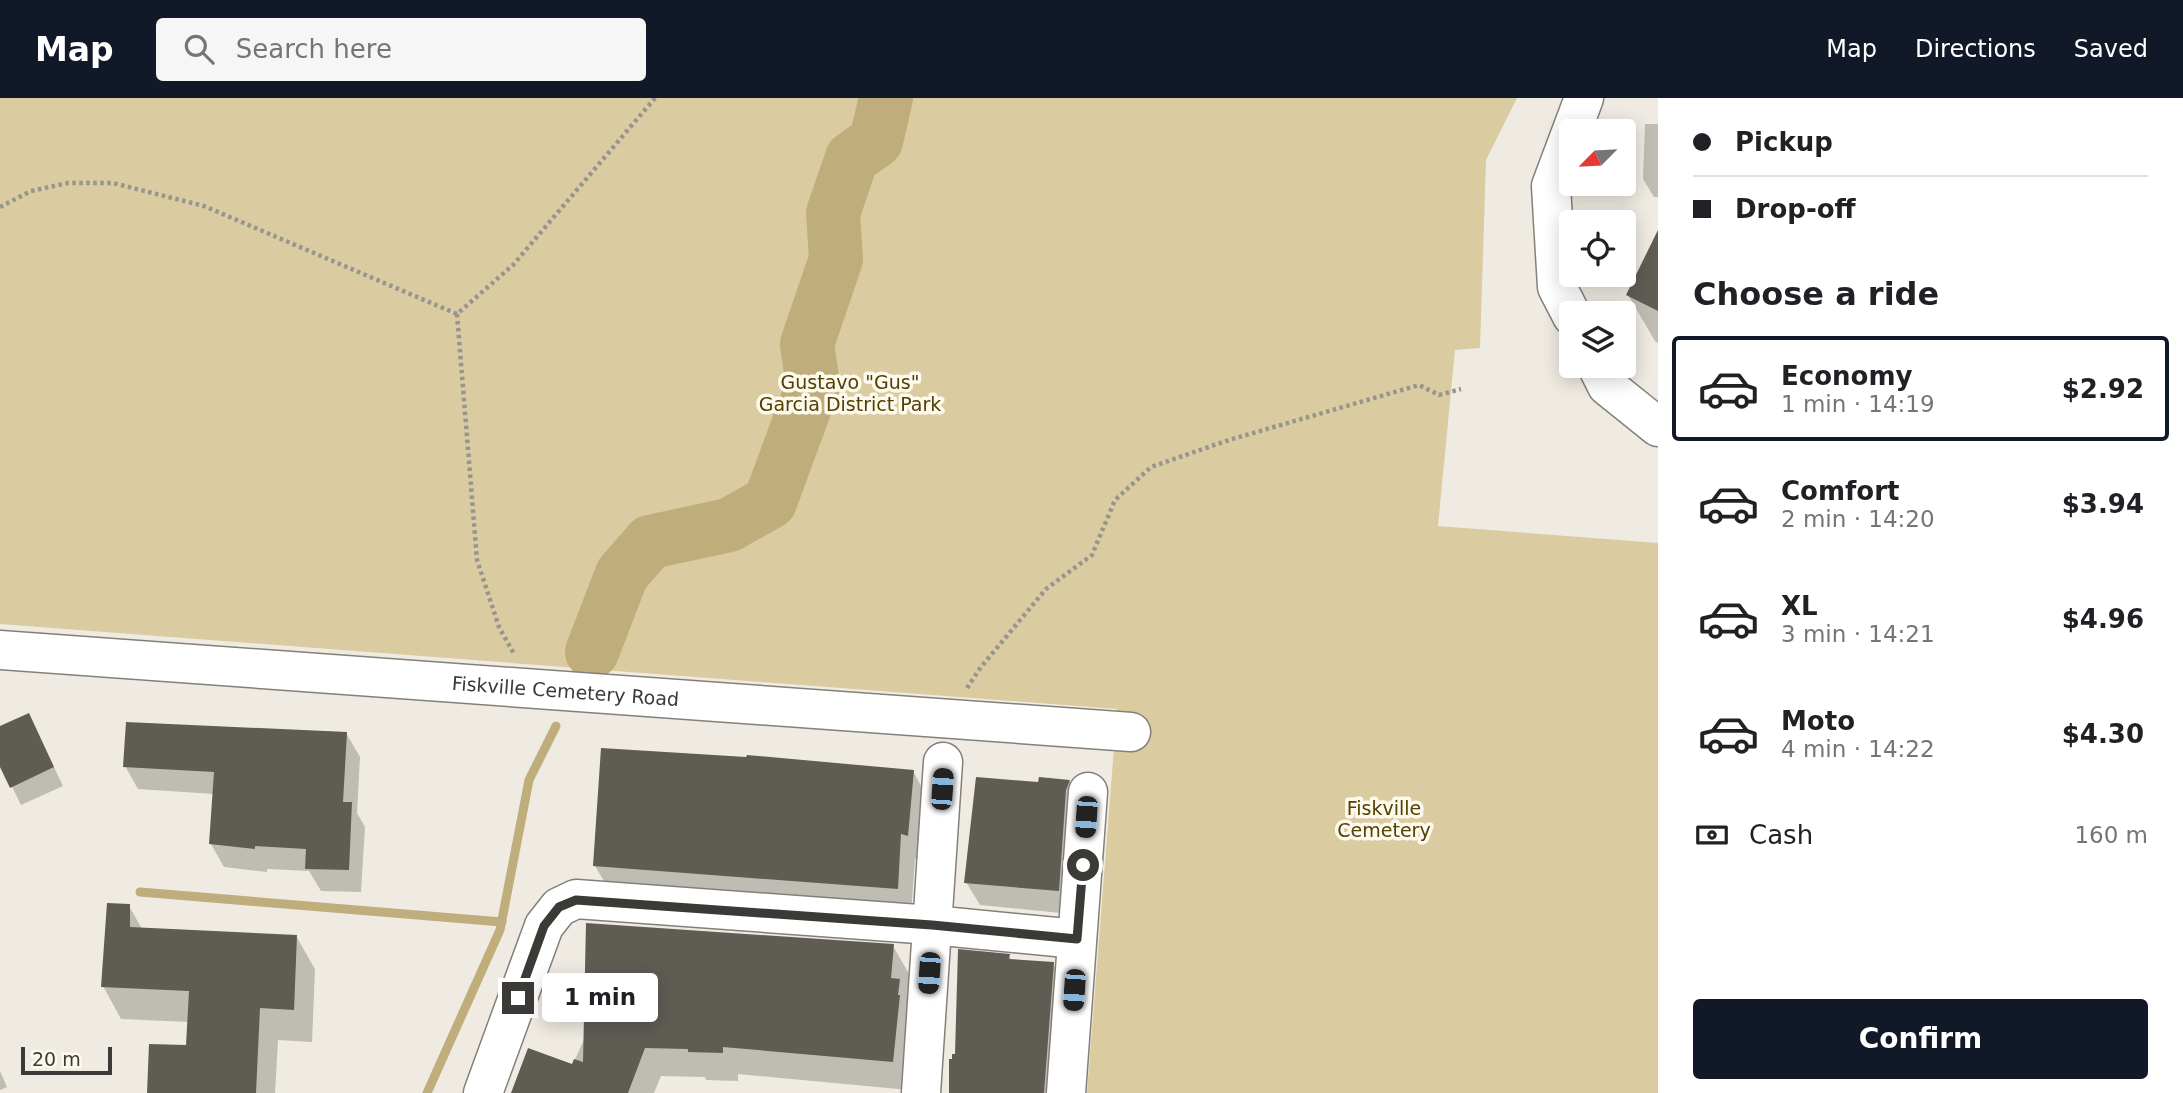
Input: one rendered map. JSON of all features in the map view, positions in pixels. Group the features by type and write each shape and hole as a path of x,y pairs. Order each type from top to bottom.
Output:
{"street":[{"path":"1564,301 1557,287 1551,186 1584,98"},
{"path":"1603,378 1607,386 1658,426"},
{"name":"Fiskville Cemetery Road","path":"0,650 1131,732"},
{"path":"921,1093 943,762"},
{"path":"1066,1093 1088,792"},
{"path":"483,1093 544,926 559,907 576,900 932,925 1077,939"}],"path":[{"path":"457,313 513,265 655,98"},
{"path":"0,207 31,191 68,183 113,183 204,206 457,313"},
{"path":"457,313 477,560 499,627 533,688"},
{"path":"947,718 981,667 1046,589 1092,555 1115,500 1151,467 1229,440 1419,385 1439,395 1461,389"}],"green space":[{"name":"Gustavo \"Gus\" Garcia District Park","path":"0,98 1517,98 1486,160 1480,348 1455,350 1438,526 1658,543 1658,1093 1087,1093 1117,709 0,624"}],"building":[{"path":"1658,230 1658,311 1626,295 1630,287 1636,287 1636,275"},
{"path":"29,713 54,767 10,788 0,767 0,726"},
{"path":"126,722 347,732 343,802 352,802 349,870 305,869 306,849 255,846 255,849 209,844 214,772 123,767"},
{"path":"601,748 747,755 914,770 908,836 901,834 898,889 593,866"},
{"path":"976,777 1038,782 1039,777 1070,780 1066,790 1059,891 964,883"},
{"path":"107,903 130,904 130,927 297,935 294,1010 260,1008 256,1093 147,1093 149,1044 186,1045 189,991 101,987"},
{"path":"586,923 894,944 891,978 900,979 900,995 893,1062 723,1047 723,1053 645,1048 628,1093 511,1093 528,1048 572,1064 574,1059 583,1062"},
{"path":"958,949 1010,954 1009,959 1054,962 1044,1093 949,1093 949,1059 955,1054"}],"waterway":[{"path":"592,652 622,574 650,542 729,525 770,502 813,385 807,344 836,259 833,213 852,158 876,141 886,98"},
{"path":"427,1093 500,930 529,780 556,726"},
{"path":"140,892 502,922"}],"route":[{"path":"518,998 544,926 559,907 576,900 932,925 1077,939 1083,865"}],"park label":[{"name":"Fiskville Cemetery","path":"1384,819"}]}
